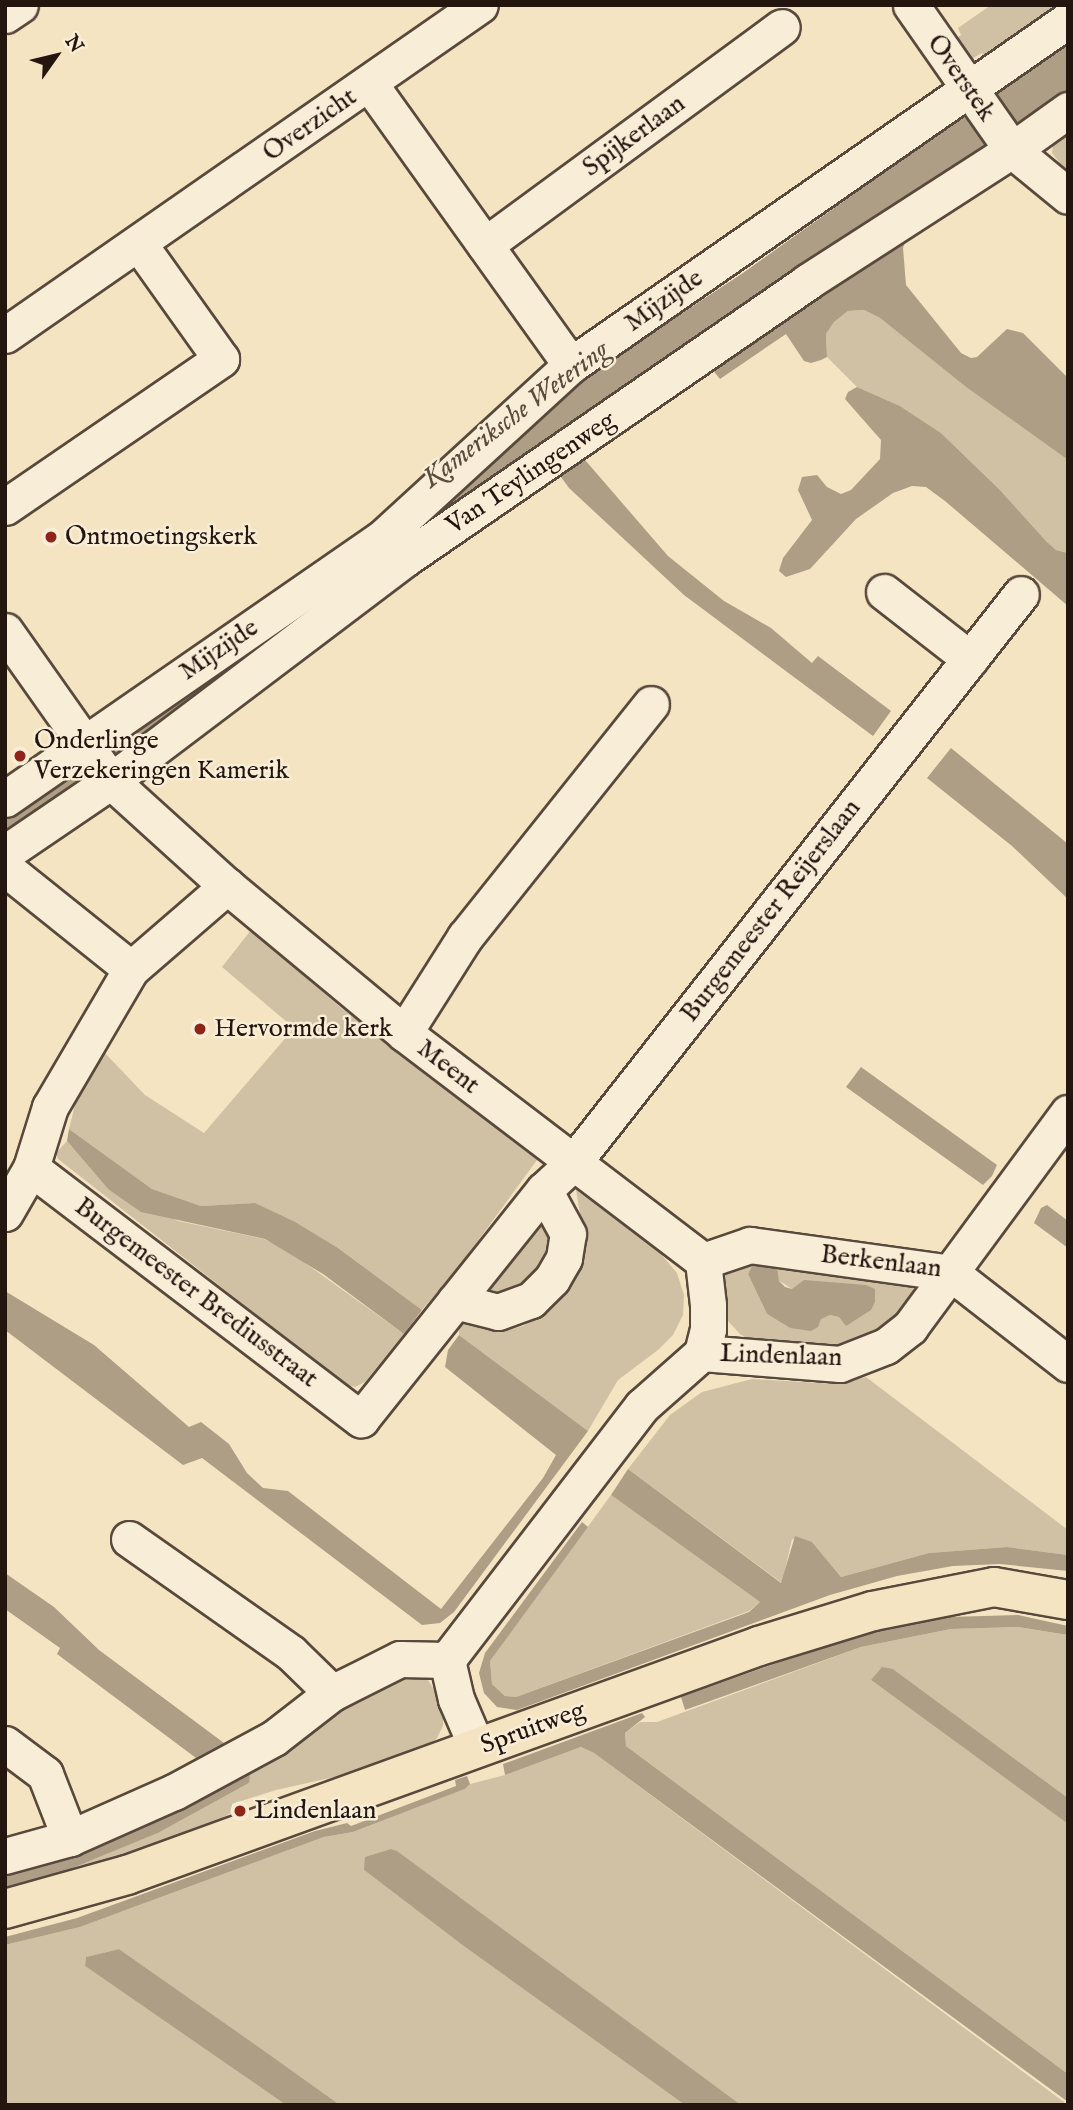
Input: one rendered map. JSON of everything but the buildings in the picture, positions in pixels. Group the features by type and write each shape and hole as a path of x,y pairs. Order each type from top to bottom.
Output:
{"main road":[{"name":"Spruitweg","path":"5,1909 127,1875 760,1646 873,1611 994,1587 1068,1600"}],"street":[{"path":"5,15 20,5"},
{"name":"Overzicht","path":"5,335 481,5"},
{"name":"Overstek","path":"911,5 1009,145 1068,196"},
{"name":"Mijzijde","path":"5,799 96,761 381,539 570,365 972,93 1068,20"},
{"name":"Spijkerlaan","path":"485,245 782,27"},
{"path":"369,83 570,365"},
{"name":"Van Teylingenweg","path":"5,853 96,761 407,558 1009,145 1068,110"},
{"path":"5,507 220,359 139,244"},
{"path":"884,592 970,659"},
{"name":"Burgemeester Reijerslaan","path":"361,1419 544,1190 573,1163 1021,594"},
{"name":"Meent","path":"5,631 96,761 227,886 404,1033 703,1261"},
{"path":"404,1033 465,937 650,704"},
{"path":"5,868 131,969"},
{"path":"5,1213 32,1168 50,1107 131,969 227,886"},
{"name":"Berkenlaan","path":"703,1261 750,1245 951,1273 1068,1113"},
{"name":"Burgemeester Brediusstraat","path":"32,1168 361,1419"},
{"path":"455,1301 498,1312 531,1300 552,1279 564,1258 568,1234 544,1190"},
{"name":"Lindenlaan","path":"447,1660 642,1406 702,1353 708,1329 703,1261"},
{"path":"951,1273 1068,1364"},
{"name":"Lindenlaan","path":"702,1353 840,1364 886,1346 910,1326 951,1273"},
{"path":"129,1539 291,1653 332,1693"},
{"path":"5,1856 70,1838 174,1793 274,1738 332,1693 400,1659 447,1660 456,1699 477,1748"},
{"path":"5,1744 45,1774 70,1838"}],"shaded area":[{"path":"991,5 1068,5 990,66 982,53 973,58 966,56 955,39 961,35 958,28"},
{"path":"1068,41 1068,90 5,831 5,817 596,370 743,273"},
{"path":"1068,124 1068,174 1052,153 1054,139"},
{"path":"911,225 903,248 906,285 961,353 971,358 977,357 1007,329 1023,333 1068,378 1068,460 966,387 880,318 864,310 848,311 834,322 826,334 827,357 821,360 811,363 804,361 786,334 720,379 707,363"},
{"path":"864,310 880,318 966,387 1068,460 1068,553 1056,550 1046,541 1000,490 941,433 900,406 857,387 827,357 826,334 834,322 848,311"},
{"path":"857,387 900,406 941,433 1000,490 1046,541 1056,550 1068,553 1068,606 926,487 912,486 893,493 856,519 810,569 786,577 779,571 783,558 812,520 798,490 802,477 817,475 827,487 841,494 851,490 880,459 881,440 845,399 848,392"},
{"path":"579,453 668,556 724,601 771,628 812,663 818,656 891,711 873,736 684,595 569,488 556,470"},
{"path":"951,748 1068,844 1068,899 1012,846 927,778"},
{"path":"251,930 340,1007 537,1160 458,1268 422,1310 338,1248 255,1203 201,1206 152,1189 69,1129 78,1093 103,1051 145,1095 204,1133 294,1028 222,967"},
{"path":"861,1067 997,1165 992,1176 983,1185 846,1087"},
{"path":"69,1129 152,1189 201,1206 255,1203 295,1222 338,1248 422,1310 404,1334 323,1274 265,1239 141,1212 108,1189 67,1141"},
{"path":"67,1141 108,1189 178,1221 264,1239 287,1250 404,1334 365,1382 355,1387 345,1384 58,1159 56,1153"},
{"path":"576,1190 660,1253 677,1273 684,1295 683,1315 673,1335 658,1350 618,1380 588,1431 459,1335 460,1319 482,1329 504,1331 523,1326 539,1316 579,1264 584,1238"},
{"path":"1047,1205 1068,1221 1068,1248 1034,1223 1041,1208"},
{"path":"544,1210 556,1248 521,1292 499,1296 484,1286"},
{"path":"758,1257 913,1285 913,1302 880,1334 843,1349 755,1343 740,1334 726,1319 721,1281 728,1270","holes":["753,1264 792,1289 866,1285 839,1317 830,1315 790,1328 767,1314 748,1274"]},
{"path":"762,1263 777,1268 779,1281 785,1287 792,1289 804,1280 866,1285 875,1289 875,1302 871,1310 846,1326 839,1317 830,1315 821,1319 818,1327 811,1331 790,1328 767,1314 748,1274 753,1264"},
{"path":"5,1291 94,1345 189,1427 201,1422 229,1444 247,1473 263,1488 288,1491 441,1609 543,1478 556,1455 445,1367 448,1350 459,1335 588,1431 454,1612 440,1623 422,1625 202,1458 183,1465 5,1330"},
{"path":"866,1377 1068,1530 1068,1555 1007,1547 929,1553 841,1577 812,1542 792,1539 782,1583 628,1469 670,1415 702,1392 752,1379 836,1384"},
{"path":"628,1469 781,1583 795,1536 812,1542 841,1577 929,1553 1007,1547 1068,1555 1068,1571 1000,1564 953,1566 897,1576 830,1595 517,1710 497,1707 484,1693 479,1673 485,1653 582,1522 588,1527 490,1661 492,1684 505,1696 516,1697 749,1612 760,1602 611,1495"},
{"path":"611,1495 760,1602 749,1611 516,1697 505,1696 492,1684 490,1661"},
{"path":"5,1573 54,1607 99,1650 224,1743 196,1758 57,1654 60,1648 5,1609"},
{"path":"1018,1615 1068,1626 1068,1635 1018,1627 951,1629 861,1647 685,1710 681,1697 856,1635 948,1617"},
{"path":"1018,1627 1068,1635 1068,1798 893,1669 871,1680 1068,1824 1068,2074 626,1746 625,1733 640,1722 657,1722 861,1647 951,1629"},
{"path":"882,1667 893,1669 1068,1798 1068,1824 871,1680"},
{"path":"411,1671 428,1680 444,1706 443,1726 437,1738 418,1753 342,1782 339,1776 276,1790 232,1804 231,1813 188,1838 5,1896 5,1887 58,1874 158,1833 249,1783 242,1772 378,1674"},
{"path":"642,1713 645,1717 625,1733 626,1746 1068,2074 1068,2102 594,1753 581,1747 505,1775 503,1764"},
{"path":"581,1747 594,1753 1068,2105 741,2105 471,1907 364,1870 465,1947 685,2105 340,2105 119,1949 86,1957 85,1966 286,2105 5,2105 5,1945 80,1927 324,1837 353,1832 465,1789 470,1784 505,1775"},
{"path":"243,1772 250,1775 249,1783 158,1833 58,1874 5,1887 5,1872"},
{"path":"467,1776 470,1784 465,1789 353,1832 324,1837 80,1927 5,1945 5,1937 77,1918 315,1831 347,1823 351,1826 456,1786 455,1780"},
{"path":"391,1849 741,2105 685,2105 465,1947 364,1870 365,1857"},
{"path":"119,1949 340,2105 286,2105 85,1966 86,1957"}],"place":[{"name":"Ontmoetingskerk","path":"51,537"},
{"name":"Onderlinge Verzekeringen Kamerik","path":"20,756"},
{"name":"Hervormde kerk","path":"200,1029"},
{"name":"Lindenlaan","path":"240,1811"}],"water label":[{"name":"Kameriksche Wetering","path":"516,415"}]}
